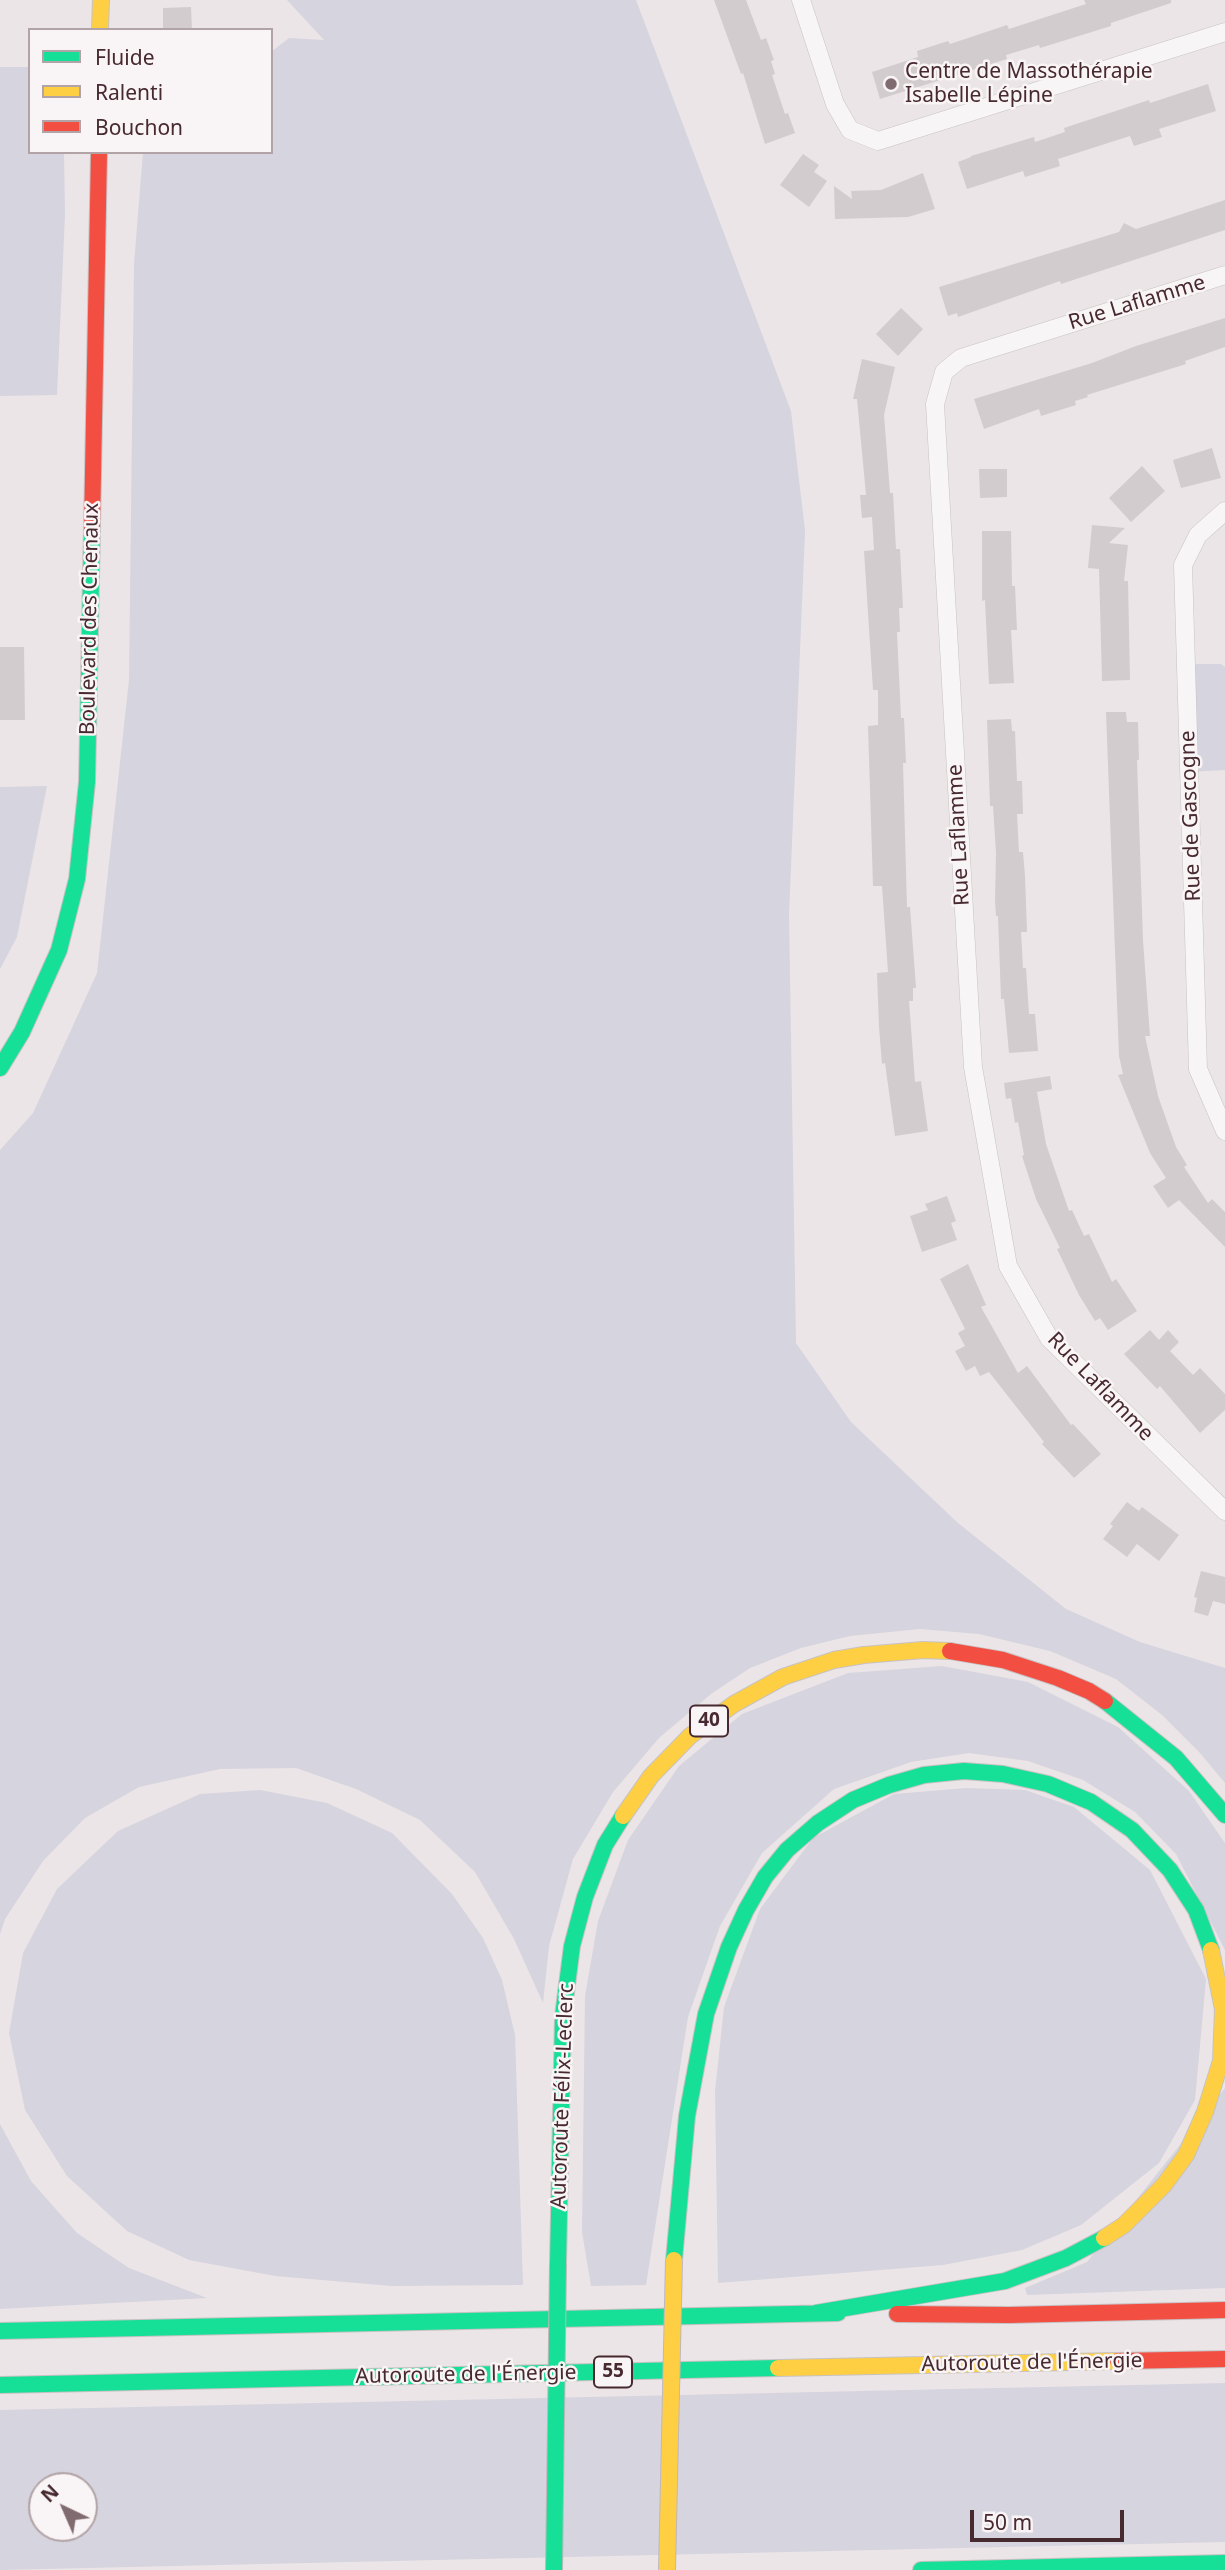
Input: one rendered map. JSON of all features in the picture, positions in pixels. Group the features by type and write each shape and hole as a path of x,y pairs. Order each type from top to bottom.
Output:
{"main road":[{"path":"100,28 101,0"},
{"name":"Boulevard des Chenaux","path":"0,1069 22,1032 59,950 77,879 87,782 99,154"},
{"name":"Autoroute Félix-Leclerc","path":"554,2570 563,2016 572,1947 585,1897 605,1845 634,1798 663,1762 734,1703 807,1668 864,1655 923,1650 963,1653 1003,1660 1067,1682 1115,1707 1176,1758 1225,1815"},
{"path":"667,2570 674,2260 687,2116 706,2014 729,1947 746,1910 765,1877 787,1850 818,1822 853,1800 889,1785 925,1775 964,1771 1003,1774 1048,1784 1091,1802 1132,1830 1170,1870 1196,1910 1214,1959 1223,2009 1221,2061 1205,2112 1186,2155 1164,2185 1138,2212 1108,2236 1066,2258 1005,2281 816,2313"},
{"path":"0,2331 816,2313 1009,2315 1225,2310"},
{"name":"Autoroute de l'Énergie","path":"0,2385 1225,2359"},
{"path":"921,2570 1225,2563"}],"street":[{"path":"801,0 835,104 850,130 878,141 1225,32"},
{"name":"Rue Laflamme","path":"1225,275 961,358 944,372 935,404 973,1067 1007,1266 1049,1338 1225,1511"},
{"name":"Rue de Gascogne","path":"1225,511 1198,535 1183,565 1198,1069 1225,1131"}],"shaded area":[{"path":"287,0 636,0 791,411 805,531 789,915 796,1343 851,1422 958,1523 1066,1609 1140,1642 1225,1668 1225,1783 1162,1715 1116,1679 1050,1651 979,1634 920,1629 850,1636 801,1648 750,1668 711,1694 659,1738 613,1792 573,1859 549,1946 543,2003 514,1939 475,1872 420,1820 356,1789 296,1768 220,1769 139,1787 85,1818 43,1861 5,1919 0,1934 0,1150 33,1113 97,973 129,680 134,264 143,154 273,154 273,50 289,38 324,40"},
{"path":"0,67 28,67 28,154 64,154 65,214 57,395 0,396"},
{"path":"1196,664 1221,664 1225,667 1225,770 1189,772 1189,680"},
{"path":"47,786 17,937 0,969 0,787"},
{"path":"942,1666 1028,1682 1118,1727 1189,1791 1225,1843 1225,1950 1176,1854 1135,1812 1083,1780 1028,1761 969,1753 911,1762 834,1789 762,1853 720,1926 688,2017 646,2285 591,2286 582,2232 585,1996 598,1921 628,1840 679,1766 742,1714 848,1673"},
{"path":"966,1788 1025,1790 1074,1807 1150,1870 1206,1979 1195,2100 1159,2163 1081,2225 1022,2250 943,2265 718,2283 715,2091 724,2007 760,1909 813,1838 894,1794"},
{"path":"260,1790 327,1803 392,1833 452,1894 483,1938 502,1980 515,2035 523,2285 392,2286 275,2276 189,2260 127,2231 67,2176 25,2110 9,2033 23,1953 57,1889 118,1831 200,1794"},
{"path":"1225,2088 1225,2288 1027,2295 1025,2288 1087,2262"},
{"path":"0,2124 31,2181 77,2233 129,2268 207,2298 0,2309"},
{"path":"1225,2383 1225,2542 0,2570 0,2410"}],"building":[{"path":"714,0 746,0 761,40 766,38 774,60 771,61 775,74 772,75 785,114 788,113 795,133 765,144 743,73 741,74"},
{"path":"1084,0 1171,0 1171,3 1111,23 1111,26 1040,48 1039,45 1006,55 1007,59 880,99 872,72 918,57 917,51 948,41 950,44 1007,25 1009,29 1086,4"},
{"path":"191,7 192,28 163,28 163,8"},
{"path":"1208,84 1216,111 1159,129 1162,137 1134,146 1130,136 1058,159 1060,166 1025,177 1023,171 967,189 958,162 971,156 1034,137 1035,142 1065,132 1064,128"},
{"path":"803,154 819,165 814,172 827,181 809,207 780,185"},
{"path":"923,173 935,209 908,217 835,219 834,186 852,199 851,191 881,190"},
{"path":"1225,200 1225,230 1061,284 1060,281 958,317 957,313 948,316 939,287 1119,232 1124,223 1136,229"},
{"path":"901,308 923,329 898,356 876,334"},
{"path":"1225,318 1225,347 1185,361 1186,364 1087,395 1088,397 1075,401 1076,405 1041,416 1039,409 984,429 974,399"},
{"path":"862,359 895,367 884,415 896,549 900,549 903,608 899,608 900,632 897,632 906,763 903,763 907,907 910,907 916,988 913,988 913,1001 909,1001 915,1082 921,1081 928,1131 895,1136 885,1063 882,1064 879,1027 877,973 888,972 882,886 873,886 868,726 878,725 878,690 873,690 864,551 874,550 872,517 862,518 860,495 866,495 857,399 853,399"},
{"path":"1212,448 1221,478 1181,488 1173,460"},
{"path":"1142,466 1165,491 1131,522 1109,498"},
{"path":"979,469 1007,469 1007,497 980,498"},
{"path":"1092,525 1125,528 1109,543 1128,545 1124,581 1128,581 1130,680 1102,681 1099,569 1088,568"},
{"path":"982,531 1011,531 1012,586 1015,586 1017,630 1011,630 1014,683 989,684 985,600 982,601"},
{"path":"0,647 24,647 25,720 0,720"},
{"path":"1106,712 1126,712 1127,722 1138,722 1143,941 1150,1036 1145,1036 1158,1096 1176,1147 1187,1165 1184,1167 1208,1203 1212,1199 1225,1212 1225,1247 1179,1200 1168,1208 1153,1186 1166,1178 1150,1153 1118,1075 1123,1074 1119,1056"},
{"path":"1011,719 1012,731 1015,731 1017,781 1022,781 1023,814 1017,814 1019,852 1023,852 1025,876 1027,932 1021,932 1023,968 1026,968 1029,1014 1035,1014 1038,1051 1009,1053 1004,999 1001,999 995,900 996,853 993,806 990,806 987,720"},
{"path":"1050,1076 1052,1089 1037,1092 1046,1144 1069,1211 1072,1210 1084,1236 1089,1234 1112,1282 1116,1279 1137,1311 1108,1330 1100,1318 1095,1321 1057,1249 1060,1248 1036,1199 1022,1156 1024,1155 1018,1122 1015,1123 1011,1098 1006,1099 1004,1083"},
{"path":"947,1196 956,1221 951,1223 957,1240 922,1252 910,1216 928,1210 925,1204"},
{"path":"968,1264 986,1305 981,1307 1018,1373 1027,1366 1071,1425 1073,1424 1101,1454 1074,1478 1042,1444 1044,1442 989,1372 980,1376 975,1366 966,1371 955,1351 965,1346 958,1333 965,1329 940,1279"},
{"path":"1150,1330 1159,1340 1168,1330 1179,1342 1170,1351 1193,1375 1200,1368 1225,1394 1225,1410 1200,1433 1160,1386 1157,1389 1124,1354"},
{"path":"1127,1502 1139,1511 1142,1507 1179,1535 1159,1561 1137,1544 1127,1557 1103,1539 1113,1526 1110,1524"},
{"path":"1201,1571 1225,1577 1225,1604 1213,1601 1208,1616 1194,1612 1197,1598 1194,1597"}],"traffic: fast":[{"path":"0,1068 22,1032 59,950 77,879 87,782 92,527"},
{"path":"1105,1701 1176,1758 1225,1815"},
{"path":"674,2260 687,2116 706,2014 729,1947 765,1877 787,1850 818,1823 853,1800 889,1785 924,1775 964,1771 1003,1774 1048,1784 1091,1802 1132,1830 1170,1870 1196,1910 1211,1950"},
{"path":"558,2263 563,2016 572,1946 585,1897 605,1845 623,1816"},
{"path":"816,2313 1005,2281 1066,2258 1104,2238"},
{"path":"554,2570 558,2263"},
{"path":"0,2331 838,2313"},
{"path":"0,2385 778,2368"},
{"path":"921,2570 1225,2563"}],"traffic: slow":[{"path":"100,28 101,0"},
{"path":"623,1816 651,1776 690,1736 734,1704 783,1677 834,1660 864,1655 923,1650 950,1651"},
{"path":"1104,2238 1124,2225 1164,2185 1186,2155 1205,2112 1221,2061 1223,2009 1211,1950"},
{"path":"667,2570 674,2260"},
{"path":"778,2368 1118,2361"}],"traffic: jam":[{"path":"92,527 99,154"},
{"path":"950,1651 1003,1660 1058,1678 1105,1701"},
{"path":"897,2314 1009,2315 1225,2310"},
{"path":"1118,2361 1225,2359"}],"place":[{"name":"Centre de Massothérapie Isabelle Lépine","path":"891,84"}]}
